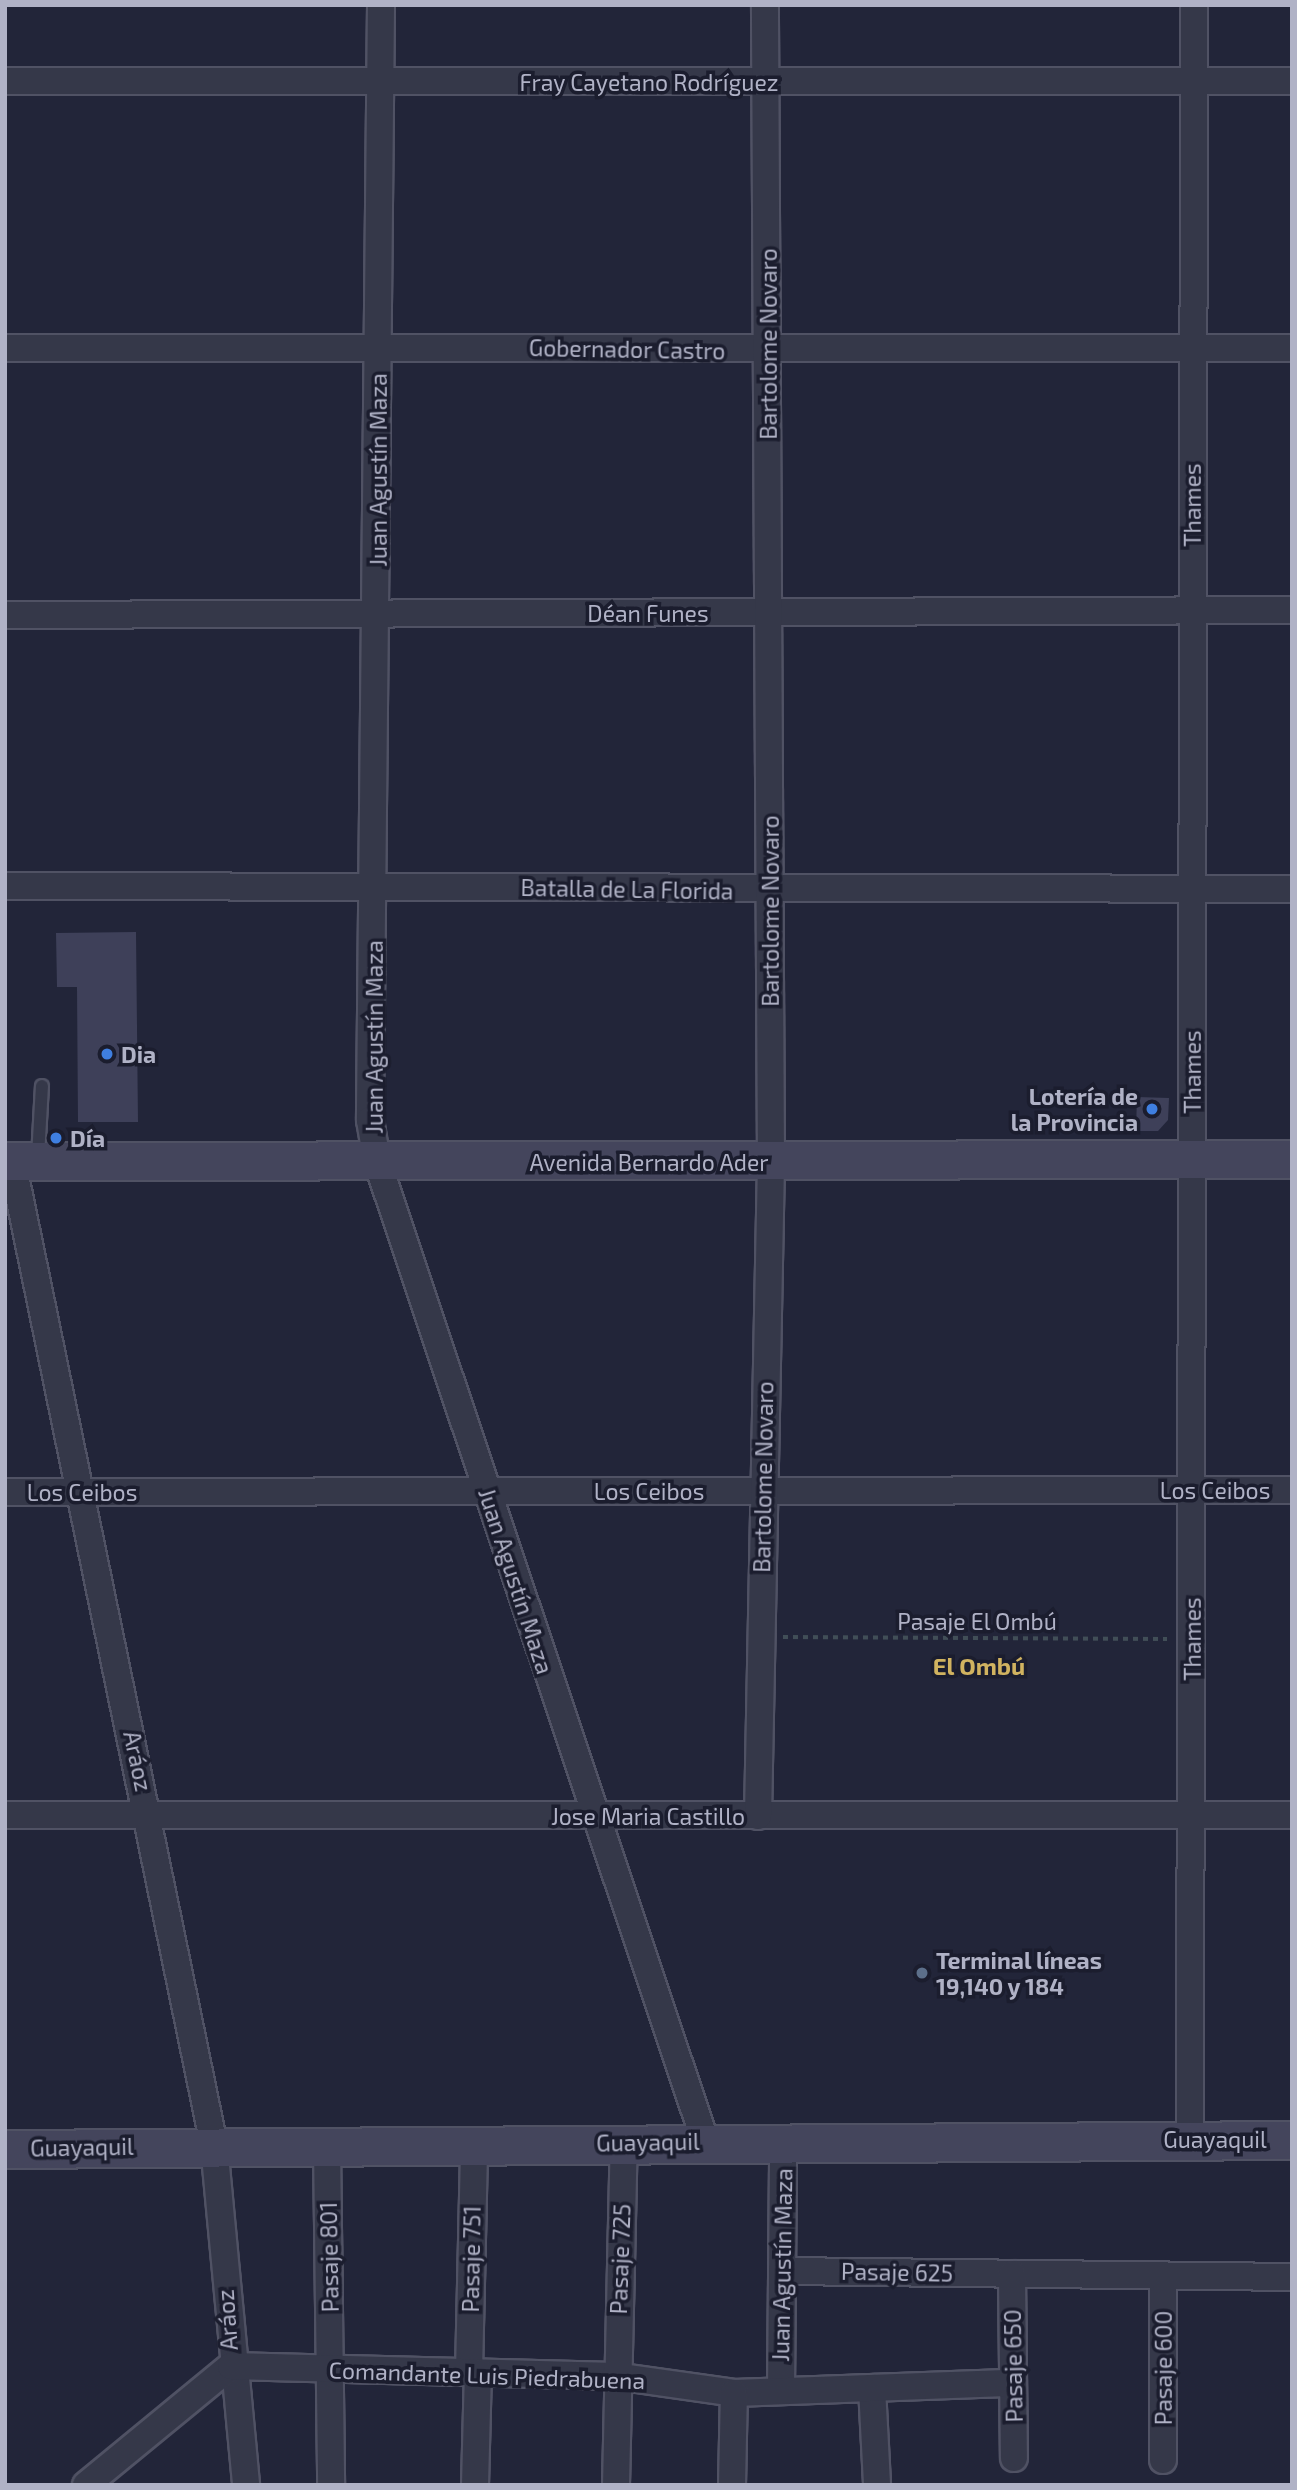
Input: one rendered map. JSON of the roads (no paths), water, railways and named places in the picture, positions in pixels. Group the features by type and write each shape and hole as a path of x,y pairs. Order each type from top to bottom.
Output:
{"street":[{"name":"Juan Agustín Maza","path":"381,5 370,1120 377,1161 592,1816 705,2141"},
{"name":"Bartolome Novaro","path":"758,1816 763,1637 761,1491 771,1163 765,5"},
{"name":"Thames","path":"1190,2139 1194,5"},
{"name":"Fray Cayetano Rodríguez","path":"5,81 1292,81"},
{"name":"Gobernador Castro","path":"5,348 378,346 768,351 1292,348"},
{"name":"Déan Funes","path":"5,615 1292,610"},
{"name":"Batalla de La Florida","path":"5,886 770,890 1292,889"},
{"name":"Avenida Bernardo Ader","path":"18,1161 771,1163 1292,1160"},
{"name":"Aráoz","path":"18,1161 81,1492 215,2145 231,2366 245,2428 246,2485"},
{"name":"Los Ceibos","path":"5,1492 1292,1490"},
{"name":"Jose Maria Castillo","path":"5,1815 1292,1815"},
{"name":"Juan Agustín Maza","path":"781,2391 783,2140"},
{"name":"Guayaquil","path":"5,2149 624,2141 1292,2140"},
{"name":"Pasaje 725","path":"616,2485 615,2376 624,2141"},
{"name":"Pasaje 801","path":"327,2145 332,2368 331,2485"},
{"name":"Pasaje 751","path":"474,2145 475,2485"},
{"name":"Pasaje 625","path":"782,2271 1012,2274"},
{"path":"1012,2274 1292,2277"},
{"name":"Pasaje 650","path":"1012,2274 1014,2458"},
{"name":"Pasaje 600","path":"1163,2277 1163,2460"},
{"name":"Comandante Luis Piedrabuena","path":"231,2366 615,2376 734,2393 1013,2383"},
{"path":"86,2485 231,2366"},
{"path":"873,2388 877,2485"},
{"path":"732,2485 734,2393"}],"lane":[{"path":"18,1161 42,1086"}],"place":[{"name":"Dia","path":"107,1054"},
{"name":"Lotería de la Provincia","path":"1152,1109"},
{"name":"Día","path":"56,1138"},
{"name":"Terminal líneas 19,140 y 184","path":"922,1973"}],"district":[{"name":"El Ombú","path":"979,1666"}]}
